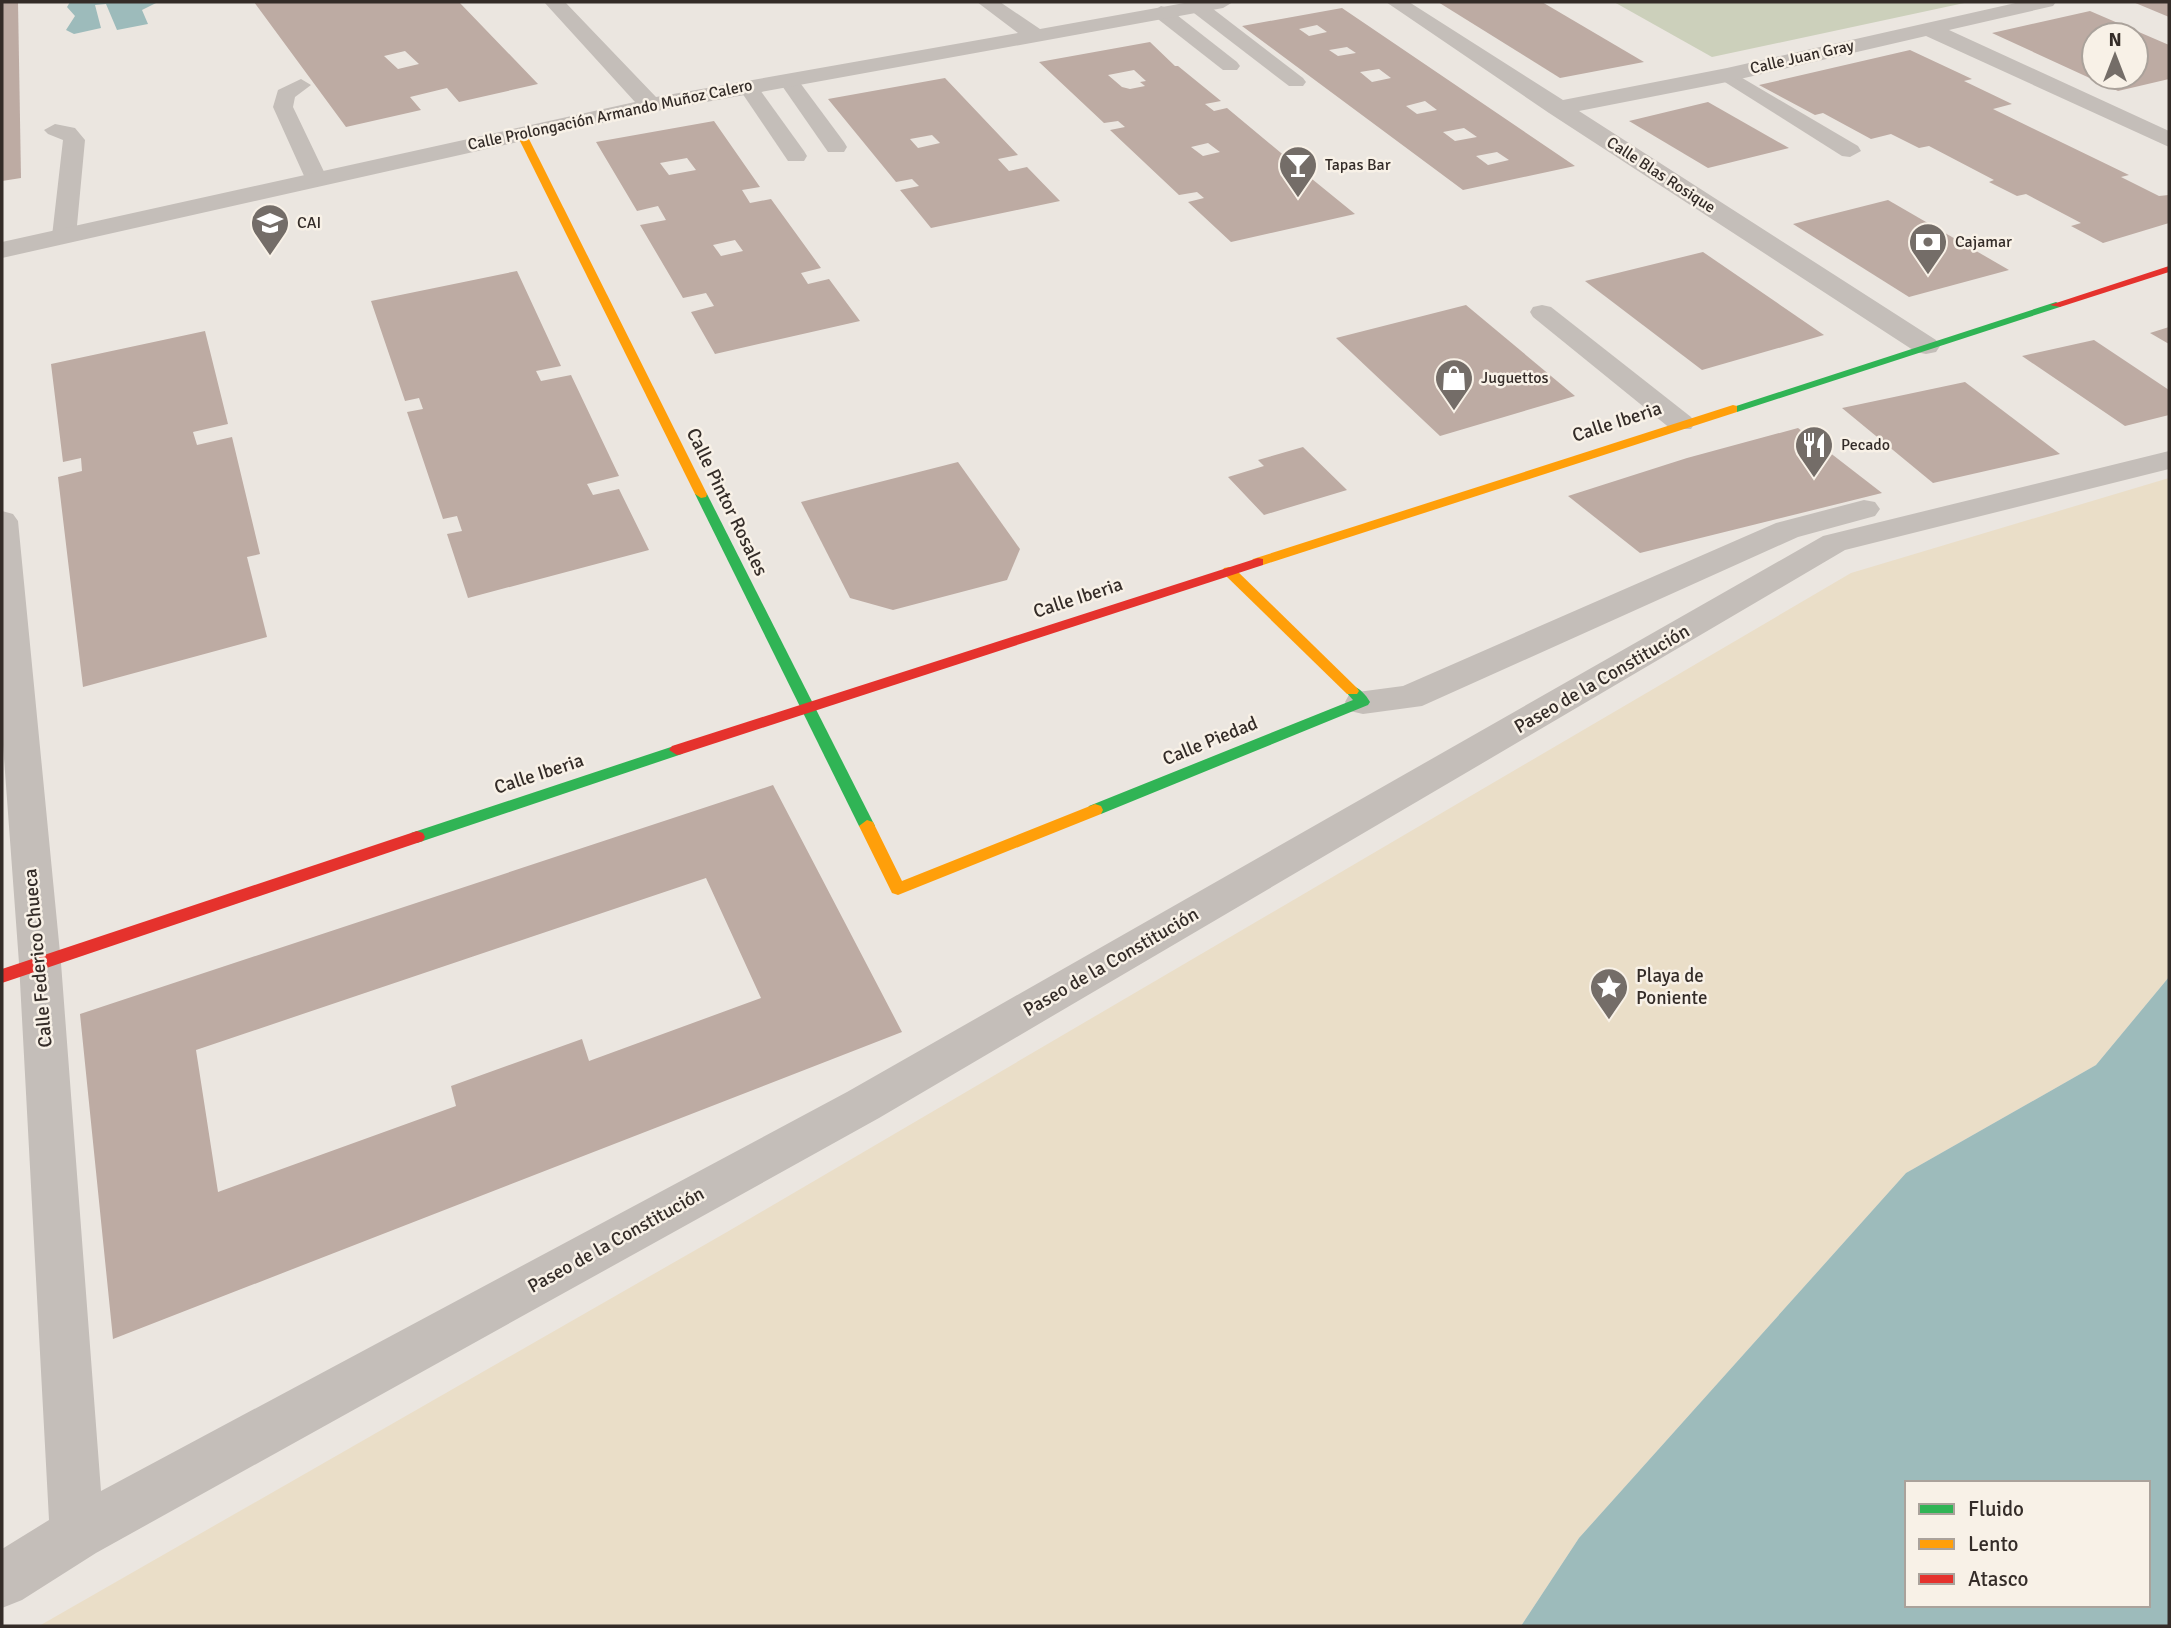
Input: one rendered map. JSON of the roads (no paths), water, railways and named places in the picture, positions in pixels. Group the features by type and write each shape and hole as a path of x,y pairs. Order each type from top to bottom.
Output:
{"main road":[{"name":"Calle Pintor Rosales","path":"521,133 898,889"},
{"name":"Calle Iberia","path":"21,969 806,707 1229,572 1681,423 2169,269"},
{"path":"1229,572 1363,702"},
{"name":"Calle Piedad","path":"898,889 1363,702"}],"street":[{"path":"554,2 651,105"},
{"path":"987,2 1036,35"},
{"name":"Calle Prolongación Armando Muñoz Calero","path":"2,250 651,105 1223,2"},
{"name":"Calle Blas Rosique","path":"1396,2 1926,346"},
{"name":"Calle Juan Gray","path":"1557,108 1727,75 2046,2"},
{"path":"1927,28 2169,140"},
{"path":"1363,702 1409,698 1787,530 1937,490 2169,437"},
{"name":"Paseo de la Constitución","path":"2,1580 77,1534 863,1105 1834,542 2169,460"},
{"name":"Calle Federico Chueca","path":"2,521 21,969 67,1397 77,1534"}],"lane":[{"path":"1197,6 1296,82"},
{"path":"1161,12 1230,66"},
{"path":"1727,75 1850,151"},
{"path":"788,80 836,147"},
{"path":"301,85 285,94 283,107 316,178"},
{"path":"748,87 796,156"},
{"path":"55,130 68,132 74,139 64,236"},
{"path":"1542,312 1681,423"}],"water":[{"path":"70,2 158,2 142,10 148,24 117,30 106,4 95,5 101,28 74,34 66,30 75,16 67,7"},
{"path":"2169,977 2169,1626 1521,1626 1579,1538 1906,1173 2096,1065"}],"place":[{"name":"Tapas Bar","path":"1298,199"},
{"name":"CAI","path":"270,257"},
{"name":"Cajamar","path":"1928,276"},
{"name":"Juguettos","path":"1454,412"},
{"name":"Pecado","path":"1814,479"},
{"name":"Playa de Poniente","path":"1609,1021"}]}
